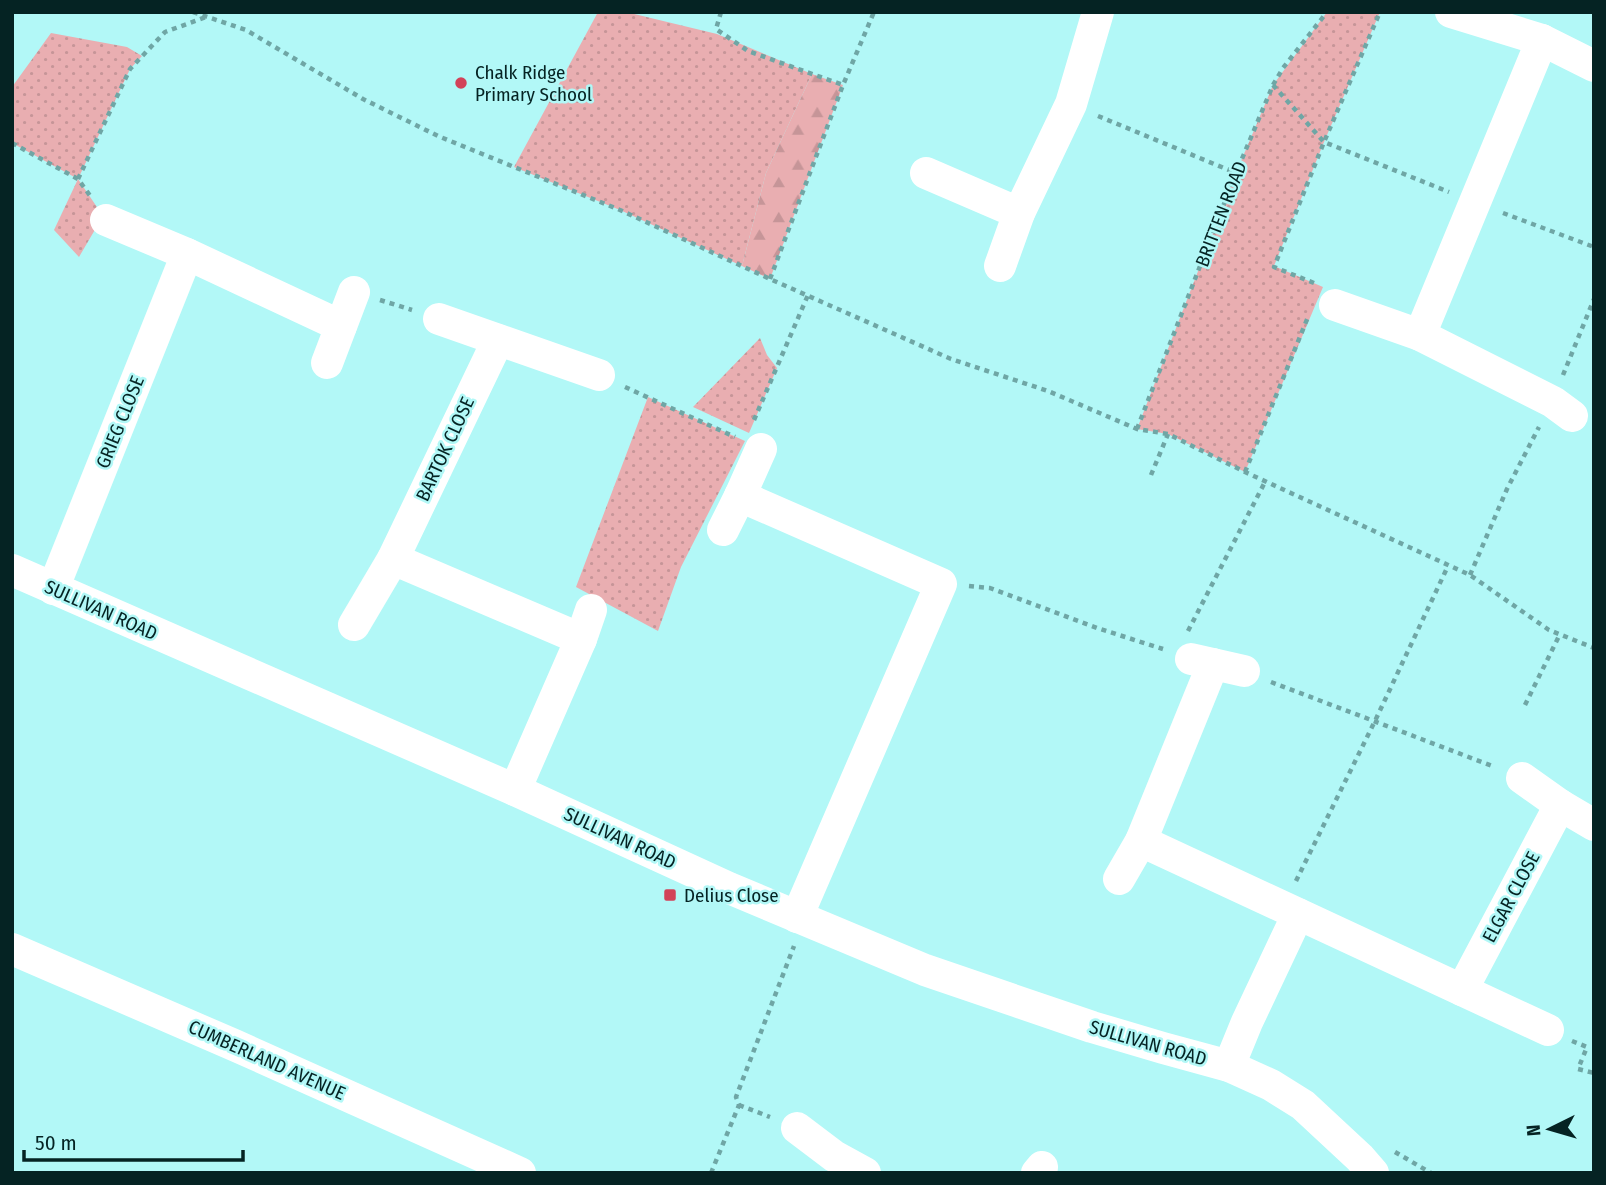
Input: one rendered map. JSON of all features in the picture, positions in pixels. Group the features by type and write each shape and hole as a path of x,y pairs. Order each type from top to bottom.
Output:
{"street":[{"path":"1000,266 1019,213 1071,104 1098,12"},
{"path":"1451,12 1542,40 1594,66"},
{"path":"1420,335 1542,40"},
{"path":"926,173 1019,213"},
{"path":"106,220 187,254 341,326"},
{"name":"GRIEG CLOSE","path":"53,589 187,254"},
{"path":"327,363 354,292"},
{"path":"1322,302 1420,335 1562,409"},
{"path":"439,319 599,375"},
{"name":"BARTOK CLOSE","path":"354,625 393,559 498,340"},
{"path":"723,530 740,496 753,445"},
{"path":"740,496 942,584 796,931"},
{"path":"393,559 581,639"},
{"name":"SULLIVAN ROAD","path":"12,570 515,790 667,860 796,931 925,970 1093,1027 1229,1066 1271,1085 1303,1105 1360,1158 1380,1160"},
{"path":"515,790 592,610"},
{"path":"1119,879 1141,841 1194,659 1244,671"},
{"path":"1522,778 1560,805 1594,824"},
{"name":"ELGAR CLOSE","path":"1462,990 1560,805"},
{"path":"1141,841 1548,1030"},
{"path":"1229,1066 1291,910"},
{"name":"CUMBERLAND AVENUE","path":"12,949 520,1173"},
{"path":"797,1128 829,1164 865,1173"}],"path":[{"path":"193,12 246,30 363,99 438,136 620,210 951,359 1048,391 1137,429 1168,434 1470,575 1549,630 1594,648"},
{"path":"721,12 716,29 748,51 843,85"},
{"path":"770,279 843,85 874,12"},
{"name":"BRITTEN ROAD","path":"1137,429 1273,85 1327,12"},
{"path":"1245,472 1322,302 1274,267 1380,12"},
{"path":"78,179 130,69 165,32 206,17"},
{"path":"1273,85 1324,142 1594,247"},
{"path":"1071,104 1236,173"},
{"path":"12,143 78,179 106,220"},
{"path":"354,292 439,319"},
{"path":"599,375 753,445 808,295"},
{"path":"1470,575 1507,489 1562,409 1594,299"},
{"path":"1151,475 1168,434"},
{"path":"942,584 990,588 1097,628 1194,659 1266,480"},
{"path":"1291,910 1448,566"},
{"path":"1525,705 1560,634"},
{"path":"1244,671 1522,778"},
{"path":"711,1173 739,1105 736,1097 796,931"},
{"path":"1548,1030 1587,1047 1578,1069 1594,1073"},
{"path":"1380,1160 1431,1173"}],"green space":[{"path":"598,12 626,12 717,34 812,74 766,173 742,266 620,210 514,167"},
{"path":"1327,12 1380,12 1274,266 1323,287 1245,472 1168,434 1137,429 1273,85"},
{"path":"51,33 127,47 142,56 130,69 78,179 12,143 12,87"},
{"path":"812,74 843,85 770,279 742,266 766,173"},
{"path":"78,179 103,216 79,257 54,230"},
{"path":"760,338 767,355 777,368 749,433 693,407"},
{"path":"648,397 745,441 681,567 658,631 576,587"}],"place":[{"name":"Chalk Ridge Primary School","path":"461,83"},
{"name":"Delius Close","path":"670,895"}]}
